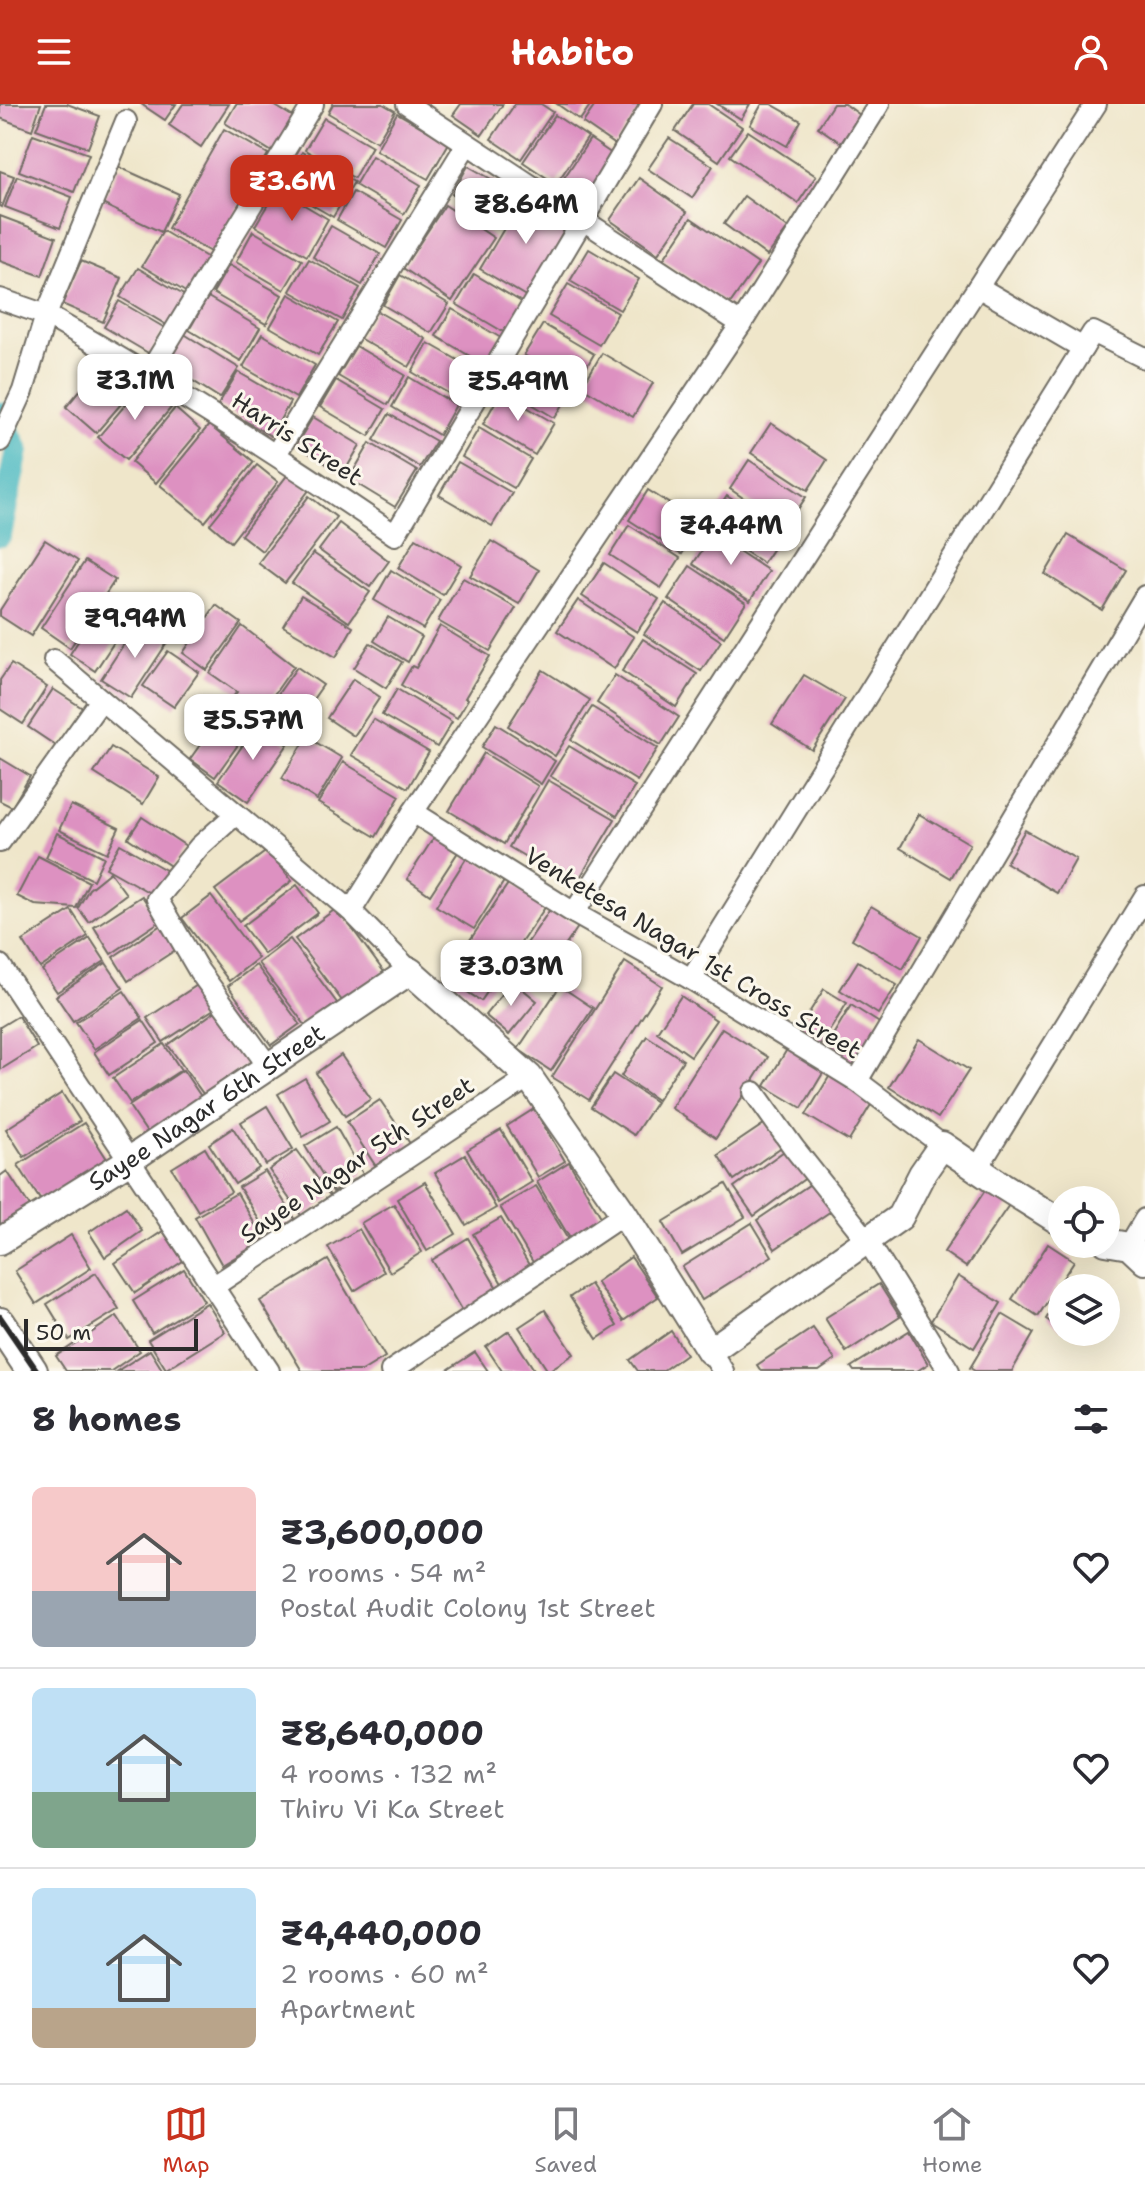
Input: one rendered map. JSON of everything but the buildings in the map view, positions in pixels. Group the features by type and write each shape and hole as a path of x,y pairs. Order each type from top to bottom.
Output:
{"main road":[{"path":"0,1323 32,1371"},
{"path":"0,1356 10,1371"}],"street":[{"path":"149,373 313,104"},
{"path":"407,104 741,324"},
{"path":"582,219 652,104"},
{"path":"351,911 413,812 741,324 879,104"},
{"path":"574,913 1096,104"},
{"path":"0,441 23,391 46,315 126,121"},
{"path":"276,454 467,144"},
{"name":"Harris Street","path":"0,299 46,315 149,373 395,535 582,219"},
{"path":"978,287 1083,348"},
{"path":"691,979 1093,332 1144,356"},
{"path":"857,1081 1145,596"},
{"path":"54,660 351,911 410,971 529,1077 624,1214 717,1361 900,1217 922,1174 942,1145 1048,1214"},
{"path":"0,842 101,700"},
{"name":"Venketesa Nagar 1st Cross Street","path":"413,812 574,913 691,979 857,1081 942,1145"},
{"path":"236,814 199,847 157,899 199,971 269,1067"},
{"path":"977,1169 1145,896"},
{"path":"0,965 269,1371"},
{"name":"Sayee Nagar 6th Street","path":"0,1241 130,1160 410,971"},
{"name":"Sayee Nagar 5th Street","path":"214,1286 529,1077"},
{"path":"754,1092 867,1240 949,1371"},
{"path":"391,1371 624,1214"},
{"path":"1127,1249 1145,1219"}],"waterway":[{"path":"0,414 17,450 0,535"}],"railway":[{"path":"0,1317 37,1371"}]}
